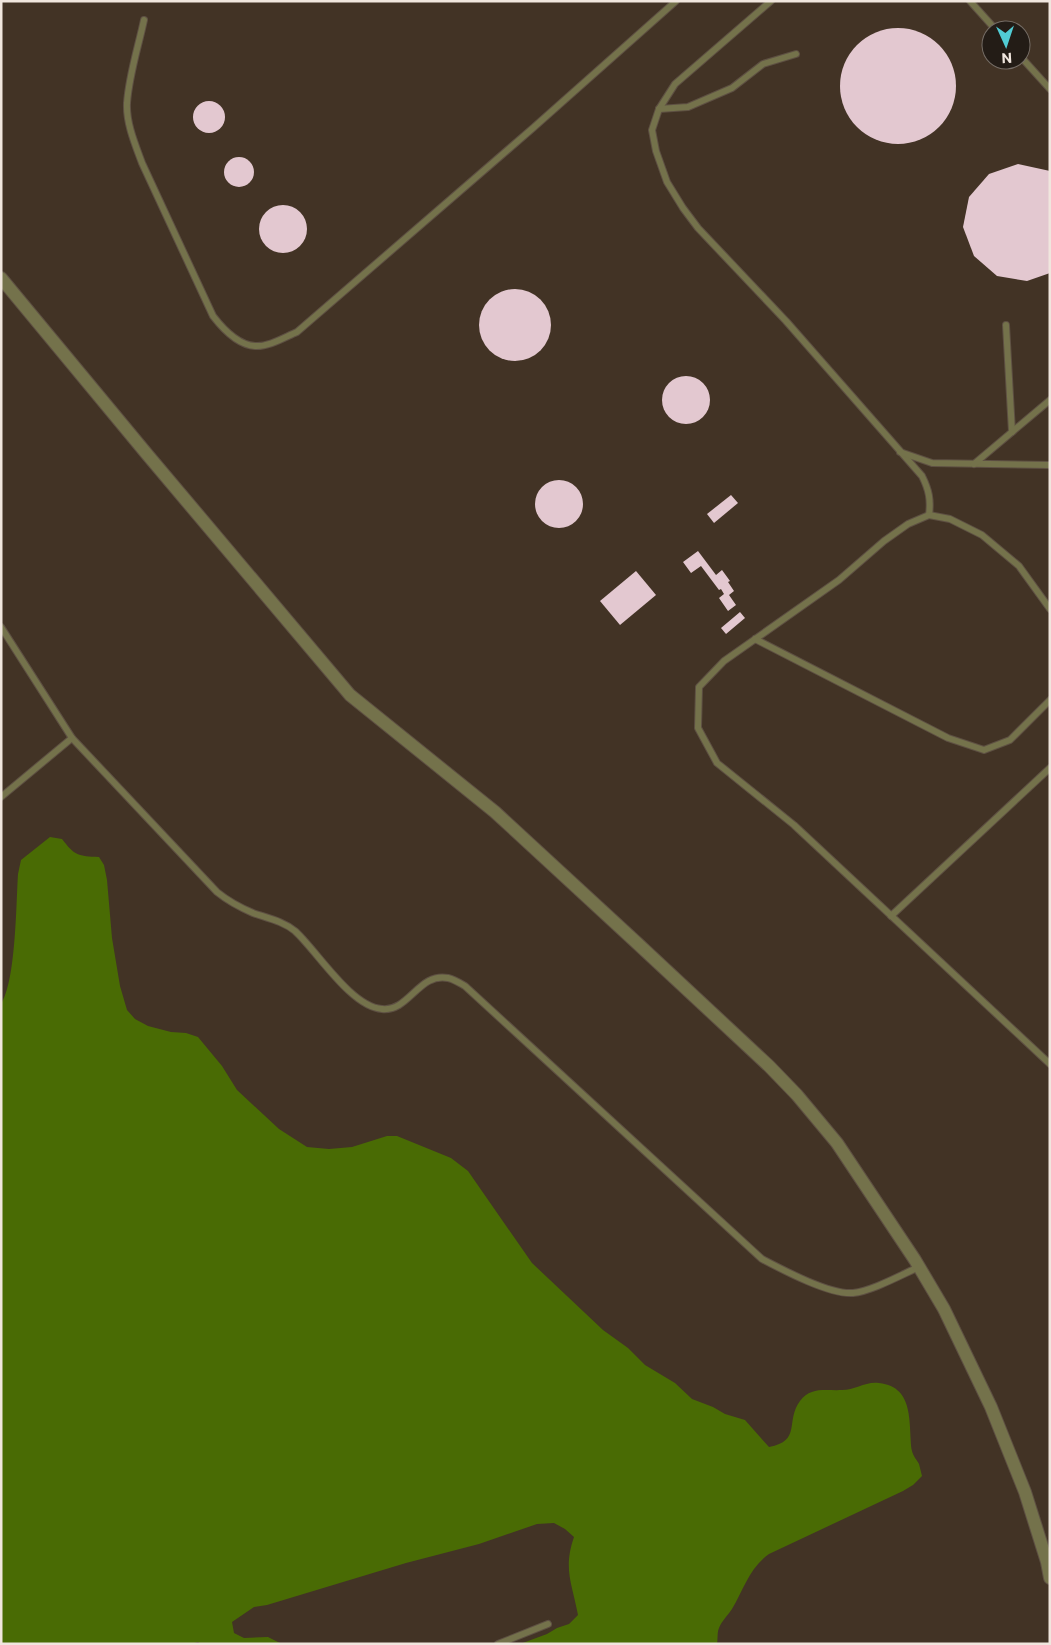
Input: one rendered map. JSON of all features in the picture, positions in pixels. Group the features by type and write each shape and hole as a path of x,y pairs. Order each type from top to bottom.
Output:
{"street":[{"path":"1,278 109,410 350,695 500,817 770,1066 797,1095 846,1155 944,1308 991,1407 1025,1492 1047,1562 1050,1578"}],"lane":[{"path":"144,20 131,76 127,105 132,136 142,163 213,316 224,330 238,339 255,346 270,343 297,332 676,1"},
{"path":"772,1 675,84 659,109 652,130 656,151 667,182 698,228 786,321 922,476 928,489 929,515"},
{"path":"970,1 987,20"},
{"path":"659,109 688,107 732,88 763,64 796,54"},
{"path":"1031,68 1050,89"},
{"path":"1006,325 1012,432"},
{"path":"974,464 1050,400"},
{"path":"899,452 932,463 1050,465"},
{"path":"1050,609 1019,566 982,535 950,519 929,515 908,524 884,541 839,580 724,661 699,687 698,728 717,763 794,825 1050,1064"},
{"path":"1,627 72,738 217,892 233,904 278,921 294,931 348,990 364,1003 381,1010 397,1007 427,982 437,977 449,978 465,986 762,1259 780,1269 838,1292 854,1293 919,1268"},
{"path":"755,639 948,738 984,750 1010,740 1050,700"},
{"path":"1,797 72,738"},
{"path":"890,916 1050,768"},
{"path":"498,1644 548,1624"}],"green space":[{"path":"50,837 62,839 77,854 99,857 104,865 112,938 120,986 127,1010 135,1019 148,1026 198,1037 222,1066 237,1090 279,1129 307,1147 329,1149 352,1147 387,1136 397,1136 451,1158 468,1171 532,1263 603,1330 628,1348 645,1365 675,1383 692,1399 725,1414 745,1420 769,1447 786,1440 796,1408 804,1396 809,1393 819,1390 847,1390 874,1383 891,1386 905,1400 910,1420 912,1451 919,1464 922,1476 903,1491 769,1554 756,1566 732,1609 720,1626 717,1644 520,1644 569,1624 578,1615 569,1567 574,1537 554,1523 537,1524 479,1544 406,1563 267,1605 254,1607 232,1622 234,1633 244,1638 268,1637 282,1644 201,1644 198,1642 191,1644 1,1644 1,1004 10,978 16,923 18,874 21,860"}],"building":[{"path":"898,28 920,33 939,45 951,64 956,86 951,108 939,127 920,139 898,144 876,139 857,127 845,108 840,86 845,64 857,45 876,33"},
{"path":"209,101 220,106 225,117 220,128 209,133 198,128 193,117 198,106"},
{"path":"239,157 250,161 254,172 250,183 239,187 228,183 224,172 228,161"},
{"path":"1018,164 1050,171 1050,273 1027,281 997,276 974,256 963,227 969,197 989,174"},
{"path":"278,205 288,205 300,212 307,224 307,234 300,246 288,253 278,253 270,249 263,242 259,234 259,224 263,216 270,209"},
{"path":"515,289 535,295 545,305 551,325 545,345 535,355 515,361 495,355 485,345 479,325 485,305 495,295"},
{"path":"681,376 691,376 703,383 710,395 710,405 703,417 691,424 681,424 673,420 666,413 662,405 662,395 666,387 673,380"},
{"path":"554,480 564,480 576,487 583,499 583,509 576,521 564,528 554,528 546,524 539,517 535,509 535,499 539,491 546,484"},
{"path":"731,495 738,503 714,523 707,514"},
{"path":"698,551 716,575 722,570 730,581 728,582 734,591 729,595 736,605 728,611 719,598 724,594 721,589 719,590 701,566 691,573 683,562"},
{"path":"636,571 656,595 620,625 600,601"},
{"path":"740,612 745,618 726,634 721,628"}]}
